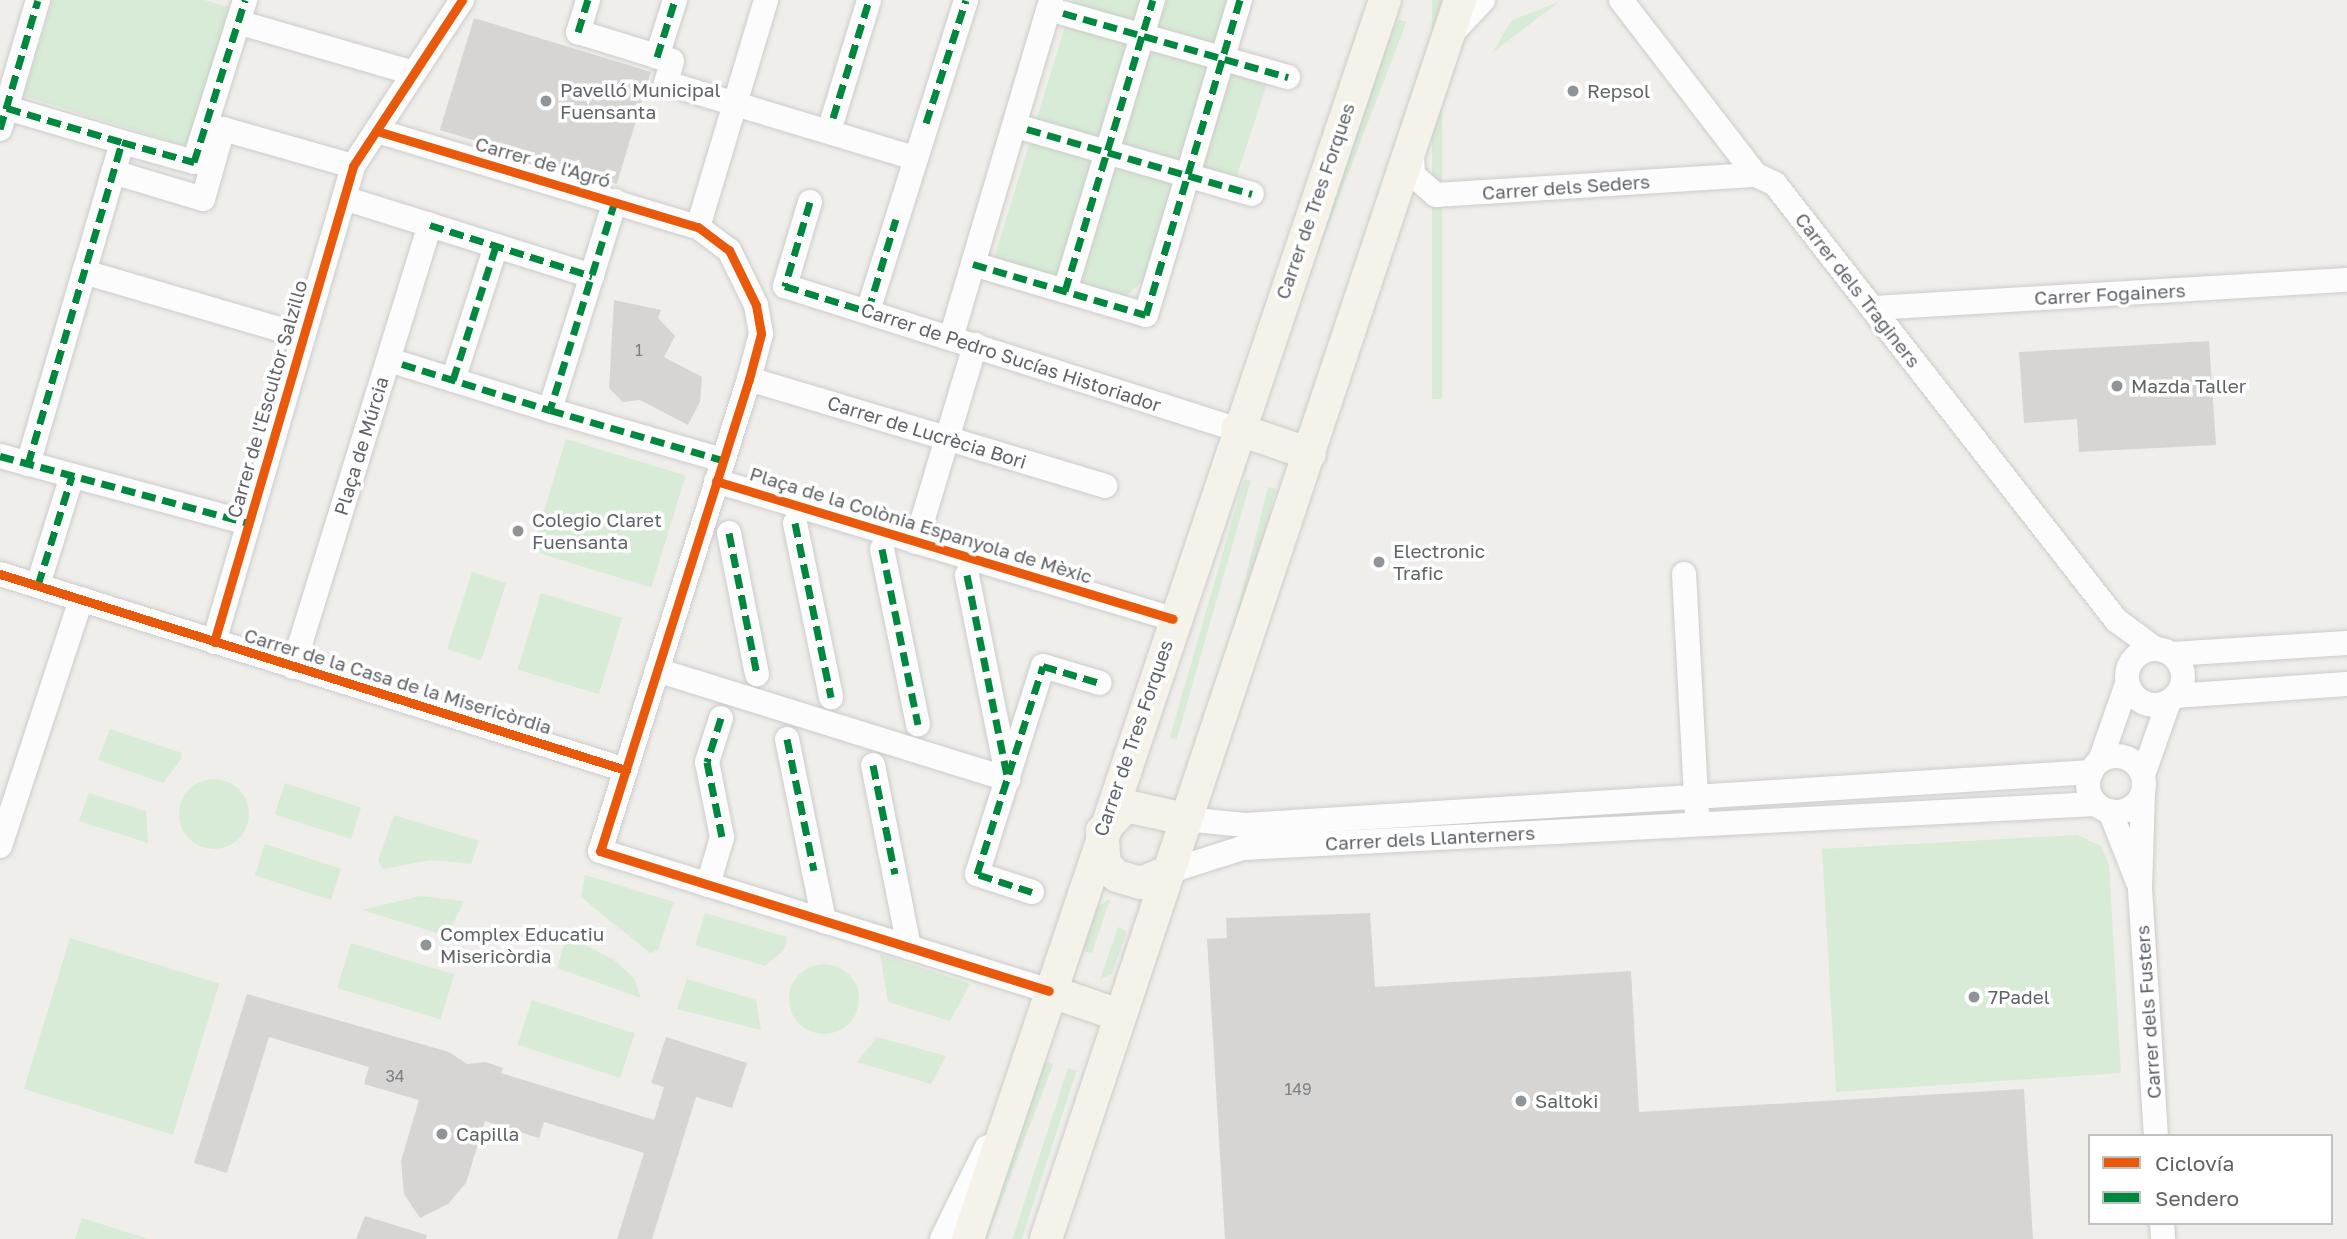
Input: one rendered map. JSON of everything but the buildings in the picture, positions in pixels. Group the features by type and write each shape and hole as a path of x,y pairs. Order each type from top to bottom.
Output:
{"main road":[{"name":"Carrer de Tres Forques","path":"968,1239 1173,619 1385,0"},
{"path":"1046,1239 1460,0"},
{"path":"1237,429 1310,454"},
{"path":"1167,872 1141,883 1117,876 1105,865 1102,831 1126,806 1185,818"},
{"path":"1049,991 1119,1015"}],"street":[{"path":"38,0 3,118 122,142 194,162 241,11 413,74"},
{"name":"Carrer de l'Escultor Salzillo","path":"214,642 353,166 462,0"},
{"path":"588,0 578,32 672,61 666,83 915,158"},
{"path":"657,57 675,0"},
{"path":"766,0 698,227 729,250 756,305 761,334 600,851 1049,991"},
{"path":"833,118 869,0"},
{"path":"867,312 966,0"},
{"path":"1065,291 1153,0"},
{"path":"973,264 1146,315 1240,0"},
{"path":"1442,54 1483,0"},
{"name":"Carrer dels Traginers","path":"1622,1 1756,175 1775,184 2116,620 2163,651"},
{"path":"951,338 1057,6 1142,35 1288,77"},
{"path":"113,172 203,199 223,128 353,166"},
{"path":"1027,129 1252,194"},
{"name":"Carrer de l'Agró","path":"377,131 698,227"},
{"path":"28,464 122,142"},
{"name":"Carrer dels Seders","path":"1412,147 1413,176 1436,195 1756,175"},
{"path":"344,198 592,276"},
{"path":"550,410 615,201"},
{"name":"Carrer de Pedro Sucías Historiador","path":"810,202 785,286 1237,429"},
{"name":"Plaça de Múrcia","path":"293,667 430,225"},
{"path":"453,380 496,246"},
{"path":"84,272 303,336"},
{"name":"Carrer Fogainers","path":"1873,308 2347,280"},
{"path":"916,542 975,345"},
{"name":"Plaça de Múrcia","path":"402,364 550,410 719,471"},
{"name":"Carrer de Lucrècia Bori","path":"749,379 1105,486"},
{"path":"0,456 248,523"},
{"name":"Plaça de la Colònia Espanyola de Mèxic","path":"719,471 916,542 1173,619"},
{"path":"38,585 72,476"},
{"name":"Plaça de la Colònia Espanyola de Mèxic","path":"795,523 831,697"},
{"path":"729,533 757,674"},
{"name":"Plaça de la Colònia Espanyola de Mèxic","path":"883,549 918,724"},
{"name":"Carrer de la Casa de la Misericòrdia","path":"0,574 626,770"},
{"path":"1684,574 1697,811"},
{"name":"Plaça de la Colònia Espanyola de Mèxic","path":"967,575 1008,779"},
{"name":"Carrer dels Traginers","path":"2090,587 2127,676"},
{"path":"0,846 81,599"},
{"path":"2096,766 2125,757 2143,784 2130,808 2103,808 2089,789 2096,766 2127,676 2138,653 2347,643"},
{"path":"2163,651 2183,674 2172,699"},
{"name":"Plaça de la Colònia Espanyola de Mèxic","path":"1032,892 978,874 1043,666 1100,683"},
{"path":"657,670 1008,779"},
{"path":"2127,676 2144,703 2347,684"},
{"name":"Carrer dels Fusters","path":"2156,1134 2140,889 2143,784 2172,699"},
{"path":"708,884 722,837 707,762 721,718"},
{"path":"787,738 824,921"},
{"path":"873,765 909,947"},
{"name":"Carrer dels Llanterners","path":"1167,872 1242,848 1697,811 2096,766"},
{"name":"Carrer dels Llanterners","path":"1185,818 1232,826 1697,811 2103,808"},
{"name":"Carrer dels Fusters","path":"2103,808 2140,889"},
{"path":"942,1239 1017,1087"}],"green space":[{"path":"53,0 204,0 232,8 190,147 23,96"},
{"path":"1073,0 1230,0 1147,277 1125,297 993,262"},
{"path":"1432,0 1442,0 1442,399 1432,399"},
{"path":"1559,2 1492,53 1512,20"},
{"path":"1398,19 1406,22 1273,369 1265,365"},
{"path":"1229,71 1267,83 1235,181 1197,169"},
{"path":"566,439 686,476 651,587 532,551"},
{"path":"1244,479 1251,481 1177,740 1170,738"},
{"path":"1268,487 1276,489 1211,750 1203,748"},
{"path":"472,572 506,583 481,660 447,649"},
{"path":"541,593 622,618 599,694 518,670"},
{"path":"110,729 182,753 181,759 163,783 98,760"},
{"path":"207,779 221,779 234,785 243,794 249,814 247,827 239,839 221,849 207,849 194,843 185,834 179,821 179,807 185,794 194,785"},
{"path":"285,783 361,808 351,839 275,814"},
{"path":"89,793 146,811 148,843 79,821"},
{"path":"394,815 479,841 471,864 431,860 383,869 378,861"},
{"name":"7Padel","path":"2077,835 2101,846 2109,865 2121,1073 1836,1092 1822,849"},
{"path":"265,844 341,869 331,900 255,875"},
{"path":"585,875 674,902 658,950 650,953 581,897"},
{"path":"420,896 464,901 447,936 362,910"},
{"path":"1110,899 1092,953 1083,951 1098,906"},
{"path":"705,913 787,937 785,949 765,966 695,945"},
{"path":"1118,927 1127,931 1112,974 1100,980"},
{"path":"567,935 614,960 634,978 641,998 557,968"},
{"path":"70,938 219,984 173,1135 24,1089"},
{"path":"351,943 454,975 441,1020 337,988"},
{"path":"880,954 970,984 950,1021 888,1002"},
{"path":"817,964 831,964 844,970 853,979 859,999 857,1012 849,1024 831,1034 817,1034 804,1028 795,1019 789,1006 789,992 795,979 804,970"},
{"path":"687,979 756,1000 761,1030 677,1009"},
{"path":"532,1000 635,1033 620,1078 517,1045"},
{"path":"877,1037 946,1056 931,1084 857,1062"},
{"path":"1045,1061 1053,1064 986,1239 978,1237"},
{"path":"1068,1068 1077,1071 1022,1239 1012,1239"},
{"path":"82,1218 149,1239 75,1239"}],"marked path":[{"path":"0,129 38,0"},
{"path":"28,464 122,142 194,162 245,0"},
{"path":"578,32 588,0"},
{"path":"657,57 675,0"},
{"path":"833,118 869,0"},
{"path":"926,123 966,0"},
{"path":"1065,291 1153,0"},
{"path":"973,264 1146,315 1240,0"},
{"path":"1063,13 1288,77"},
{"path":"7,108 122,142"},
{"path":"1027,129 1252,194"},
{"path":"615,201 550,410 722,460"},
{"path":"810,202 785,286 899,321"},
{"path":"868,311 896,219"},
{"path":"430,225 592,276"},
{"path":"453,380 496,246"},
{"path":"402,364 550,410"},
{"path":"0,456 248,523"},
{"path":"38,585 72,476"},
{"path":"795,523 831,697"},
{"path":"729,533 757,674"},
{"path":"882,549 918,724"},
{"path":"967,575 1007,775"},
{"path":"1032,892 977,874 1043,666 1100,683"},
{"path":"721,718 707,762 722,837"},
{"path":"787,739 814,870"},
{"path":"873,765 895,874"}],"cycle path":[{"path":"214,642 353,166 462,0"},
{"path":"377,131 698,227 729,250 756,305 761,334 749,379 600,851 1049,991"},
{"path":"716,481 1173,619"},
{"path":"0,574 626,770"}],"place":[{"name":"Repsol","path":"1573,91"},
{"name":"Pavelló Municipal Fuensanta","path":"546,101"},
{"name":"Mazda Taller","path":"2117,386"},
{"name":"Colegio Claret Fuensanta","path":"518,531"},
{"name":"Electronic Trafic","path":"1379,562"},
{"name":"Complex Educatiu Misericòrdia","path":"426,945"},
{"name":"7Padel","path":"1974,997"},
{"name":"Saltoki","path":"1521,1101"},
{"name":"Capilla","path":"442,1134"}]}
